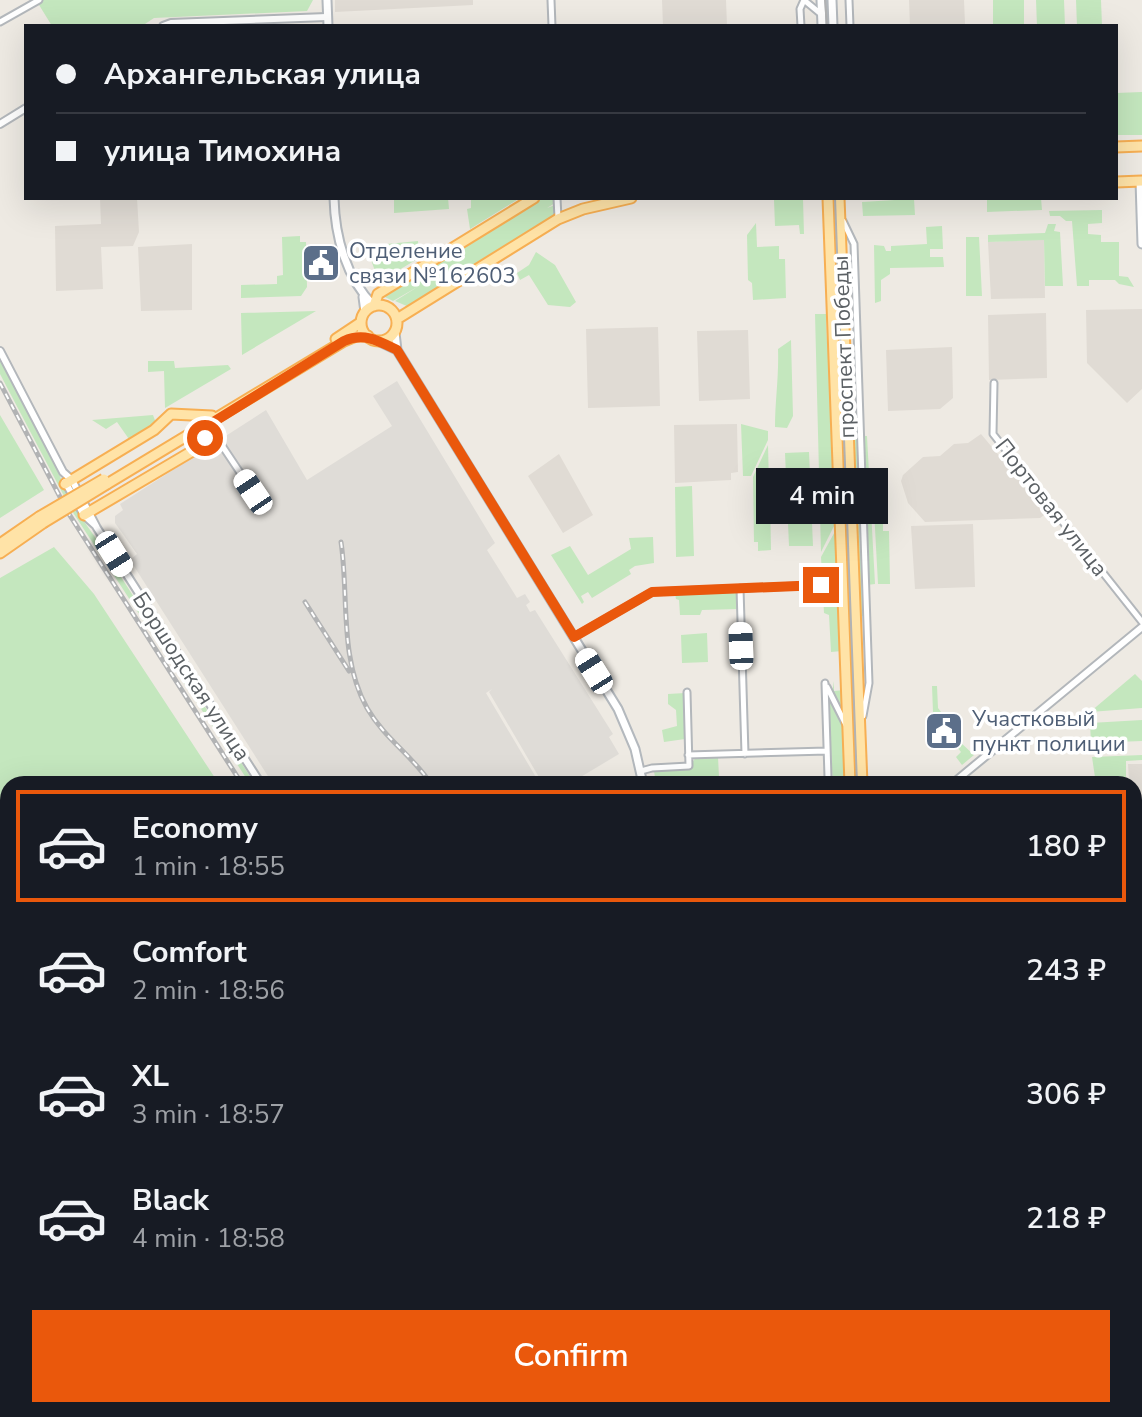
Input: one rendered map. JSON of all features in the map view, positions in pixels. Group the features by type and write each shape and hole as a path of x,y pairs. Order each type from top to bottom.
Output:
{"main road":[{"path":"327,0 328,22"},
{"path":"821,0 822,24"},
{"path":"832,0 833,24"},
{"path":"1118,147 1142,146"},
{"path":"1118,182 1141,181 1142,244"},
{"path":"334,200 342,252 369,309"},
{"path":"88,513 202,442 214,418 360,323 378,294 531,200"},
{"path":"397,319 558,219 583,209 622,200"},
{"name":"проспект Победы","path":"828,200 850,776"},
{"name":"проспект Победы","path":"839,200 862,776"},
{"path":"369,309 388,307 397,319 397,350 623,719 642,776"},
{"path":"360,323 368,336"},
{"path":"378,341 384,341 395,333"},
{"path":"0,544 344,341 356,336 368,336 397,350"},
{"path":"69,482 154,430 166,417 178,414 214,418"},
{"path":"178,414 184,420 182,434"},
{"path":"182,434 202,442"},
{"path":"0,553 41,520"}],"street":[{"path":"0,22 39,0"},
{"path":"551,0 552,24"},
{"path":"801,24 800,9 804,0 821,15"},
{"path":"849,0 850,24"},
{"path":"168,24 328,22"},
{"path":"0,124 24,109"},
{"path":"557,200 558,219"},
{"path":"840,214 854,244 869,683 859,729"},
{"name":"Боршодская улица","path":"0,351 69,482 256,776"},
{"name":"Портовая улица","path":"994,383 993,434 1048,499 1142,624"},
{"path":"845,407 859,423"},
{"path":"202,442 221,444 253,492"},
{"path":"574,637 652,592 821,585"},
{"path":"740,588 745,754"},
{"path":"962,776 1142,624"},
{"path":"828,776 825,683 847,728"},
{"path":"641,771 689,766 687,692"},
{"path":"826,715 840,713"},
{"path":"688,755 827,751"}],"shaded area":[{"path":"335,0 473,0 473,5 335,12"},
{"path":"662,0 726,0 727,24 663,24"},
{"path":"909,0 964,0 965,24 910,24"},
{"path":"100,200 137,200 139,232 133,246 101,247 103,289 56,291 55,226 101,224"},
{"path":"1044,239 1045,298 991,299 988,242"},
{"path":"192,244 192,310 141,311 138,247"},
{"path":"1142,309 1142,389 1127,403 1087,363 1086,310"},
{"path":"1046,313 1047,378 989,380 988,315"},
{"path":"658,327 660,406 588,408 586,329"},
{"path":"748,330 750,399 699,401 697,331"},
{"path":"952,347 953,398 940,409 888,411 886,350"},
{"path":"397,381 495,543 487,550 517,598 525,594 530,602 526,605 530,612 535,610 613,734 609,737 619,754 582,776 538,776 489,692 492,689 486,693 535,776 268,776 130,560 137,554 115,523 115,516 123,510 120,504 266,410 307,480 392,426 373,396"},
{"path":"737,424 738,472 731,473 731,480 675,483 674,425"},
{"path":"981,434 1047,513 1040,518 925,522 908,503 901,481 903,475 923,457 940,456 954,444 968,443"},
{"path":"559,454 593,515 563,533 528,476"},
{"path":"973,524 975,587 915,589 911,526"},
{"path":"1128,764 1142,764 1142,776 1129,776"}],"green space":[{"path":"36,0 313,0 307,11 154,18 145,24 51,24"},
{"path":"993,0 1024,0 1024,24 993,24"},
{"path":"1036,0 1064,0 1065,24 1037,24"},
{"path":"1076,0 1101,0 1102,24 1077,24"},
{"path":"1142,92 1142,135 1118,135 1118,93"},
{"path":"394,200 448,200 449,209 394,213"},
{"path":"471,200 517,200 470,229 467,209 471,208"},
{"path":"537,200 555,200 547,208 555,205 554,219 409,307 395,301 419,286 393,301 381,295"},
{"path":"774,200 803,200 804,234 800,234 799,225 775,226"},
{"path":"914,200 915,215 863,216 862,202"},
{"path":"987,200 1041,200 1042,210 987,212"},
{"path":"1102,210 1102,223 1088,224 1088,234 1101,235 1101,242 1119,242 1119,276 1128,277 1134,287 1115,280 1089,280 1089,286 1077,286 1072,221 1050,216 1049,211"},
{"path":"756,223 757,247 779,246 779,259 785,259 786,298 753,300 752,283 748,280 747,235"},
{"path":"1048,224 1056,224 1054,231 1060,232 1063,286 1045,286 1044,240 988,242 988,235 1045,233"},
{"path":"942,226 943,249 930,249 930,257 943,257 944,267 890,268 890,274 881,280 881,301 875,303 874,245 891,251 891,246 927,244 926,227"},
{"path":"300,236 300,242 306,242 307,287 301,296 241,298 241,285 277,284 277,276 283,275 282,237"},
{"path":"966,237 979,237 982,296 966,296"},
{"path":"418,241 419,258 379,282 366,246"},
{"path":"536,252 555,265 576,302 570,307 548,305 529,275 520,280 517,273 529,265"},
{"path":"316,311 242,355 241,313"},
{"path":"815,314 826,314 827,343 830,343 837,520 821,552"},
{"path":"791,340 793,416 787,428 775,427 778,349"},
{"path":"0,351 69,497 64,496 0,374"},
{"path":"148,361 174,361 175,368 228,365 231,369 165,408 164,371 148,372"},
{"path":"849,414 857,424 865,616 857,616"},
{"path":"0,415 44,490 0,518"},
{"path":"153,415 156,423 131,442 117,422 106,429 92,420"},
{"path":"741,424 768,431 768,440 751,476 743,476"},
{"path":"861,436 867,436 875,584 867,585"},
{"path":"768,445 769,484 765,486 765,493 770,494 771,550 758,551 758,542 754,542 753,477"},
{"path":"809,452 813,546 789,546 785,453"},
{"path":"872,473 877,473 878,499 883,500 883,531 889,531 890,584 878,584"},
{"path":"692,486 694,556 676,557 675,487"},
{"path":"76,510 97,540 250,776 245,776 72,511"},
{"path":"838,526 842,651 831,652 829,615 824,613 821,557"},
{"path":"653,537 654,563 635,566 629,570 631,574 592,598 588,592 581,596 582,604 551,555 570,546 588,575 631,549 629,538"},
{"path":"54,547 94,594 214,776 0,776 0,578"},
{"path":"737,593 738,609 702,610 700,615 680,615 679,600 675,594"},
{"path":"707,633 708,662 682,663 681,635"},
{"path":"1135,674 1142,681 1142,708 1090,712"},
{"path":"834,681 834,691 844,690 848,776 832,776 827,690 832,694"},
{"path":"932,686 937,686 938,708 960,737 959,741 974,755 962,765 956,757 961,752 953,742 947,746 943,741 951,734 944,726 936,733 925,720 933,712"},
{"path":"685,693 685,739 664,742 662,730 677,726 676,710 668,704 668,694"},
{"path":"1142,720 1142,741 1091,743 1090,723"},
{"path":"1142,755 1142,760 1126,761 1126,776 1095,776 1092,757"},
{"path":"696,757 718,757 719,776 655,776 654,771 688,769"}],"tram line":[{"path":"825,0 827,24"},
{"path":"835,200 857,776"}],"railway":[{"path":"0,383 69,514 237,776"},
{"path":"341,542 346,626 358,689 374,719 425,776"},
{"path":"305,602 349,671"}],"place":[{"name":"Отделение связи №162603","path":"321,263"},
{"name":"Участковый пункт полиции","path":"944,731"}],"route":[{"path":"205,438 215,421 344,341 356,336 368,336 397,350 574,637 652,592 821,585"}]}
